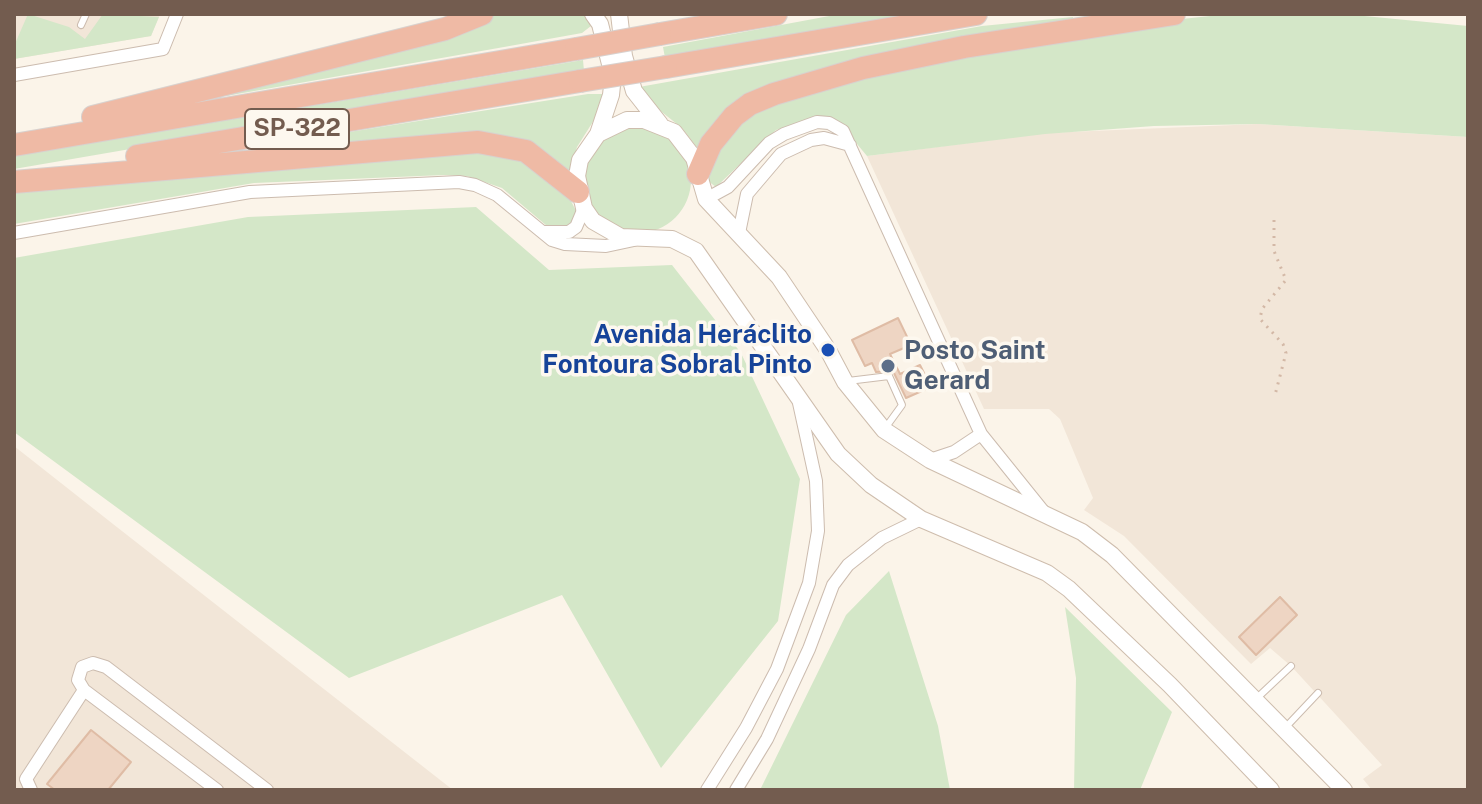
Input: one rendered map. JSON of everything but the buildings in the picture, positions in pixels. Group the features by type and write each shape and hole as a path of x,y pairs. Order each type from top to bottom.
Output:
{"highway":[{"path":"14,137 445,29 482,14"},
{"name":"SP-322","path":"14,145 776,14"},
{"name":"SP-322","path":"14,180 976,14"},
{"path":"698,178 711,144 734,116 750,104 774,94 863,68 964,47 1174,14"},
{"path":"14,180 478,142 526,151 581,200"}],"street":[{"path":"14,75 163,49 177,14"},
{"path":"542,232 569,232 576,227 581,200 580,160 598,134 606,114 613,76 600,24 593,14"},
{"path":"619,14 624,56 634,91 660,124 686,143 706,199 779,277 828,350 845,382 884,430 930,460 1082,532 1112,555 1257,698 1344,790"},
{"path":"598,134 627,120 660,124"},
{"path":"706,199 728,187 769,143 817,122 836,125 850,145 981,434 1043,511"},
{"path":"739,233 747,194 781,154 811,140 824,138 850,145"},
{"path":"14,233 250,192 459,182 497,195 552,240 576,245 617,245 645,238"},
{"path":"581,200 606,231 672,239 696,251 838,454 871,485 921,519 1047,573 1069,589 1170,685 1271,790"},
{"path":"707,790 746,728 777,669 809,583 818,531 816,481 798,400"},
{"path":"930,460 954,452 981,434"},
{"path":"736,790 767,739 809,649 833,585 848,565 882,538 921,519"},
{"path":"217,790 84,690 78,680 82,667 93,663 106,667 267,790"},
{"path":"31,790 26,779 84,690"},
{"path":"242,790 252,778"}],"lane":[{"path":"81,25 86,14"},
{"path":"845,382 889,376 902,405 884,430"},
{"path":"1257,698 1291,666"},
{"path":"1285,728 1318,693"}],"path":[{"path":"1274,220 1274,251 1286,280 1262,309 1260,319 1286,353 1275,395"}],"shaded area":[{"path":"14,14 160,14 151,36 14,59"},
{"path":"1258,124 1468,137 1468,790 1372,790 1363,779 1382,765 1291,666 1270,648 1251,664 1124,536 1084,510 1093,498 1060,419 1049,409 984,409 867,156 1045,133"},
{"path":"14,446 113,524 453,790 14,790"}],"green space":[{"path":"28,14 69,27 85,39 103,14 159,17 151,36 14,59 14,46"},
{"path":"495,14 585,14 591,26 582,33 504,47 226,96 224,91 479,25"},
{"path":"840,14 915,14 665,58 663,47"},
{"path":"1229,14 1354,15 1468,26 1468,137 1258,124 1154,126 1045,134 867,156 837,120 814,118 776,130 716,187 708,181 707,169 744,116 782,98 911,67 1163,21"},
{"path":"1073,17 1073,21 786,81 699,150 682,128 658,109 639,87 982,26"},
{"path":"583,60 584,71 14,169 14,156"},
{"path":"588,94 605,94 594,120 577,147 570,173 532,146 260,152 255,147"},
{"path":"638,127 658,131 675,143 687,160 691,180 687,200 675,217 658,229 638,233 618,229 601,217 589,200 585,180 589,160 601,143 618,131"},
{"path":"460,150 515,153 566,191 577,213 574,220 565,227 547,226 502,188 467,176 444,175 254,183 14,224 14,191"},
{"path":"476,207 549,270 672,265 741,353 800,479 778,621 661,768 562,595 349,678 14,432 14,258 248,217"},
{"path":"889,571 938,726 950,790 760,790 846,615"},
{"path":"1065,607 1172,712 1140,790 1074,790 1076,678"}],"place":[{"name":"Avenida Heráclito Fontoura Sobral Pinto","path":"828,350"},
{"name":"Posto Saint Gerard","path":"888,366"}]}
